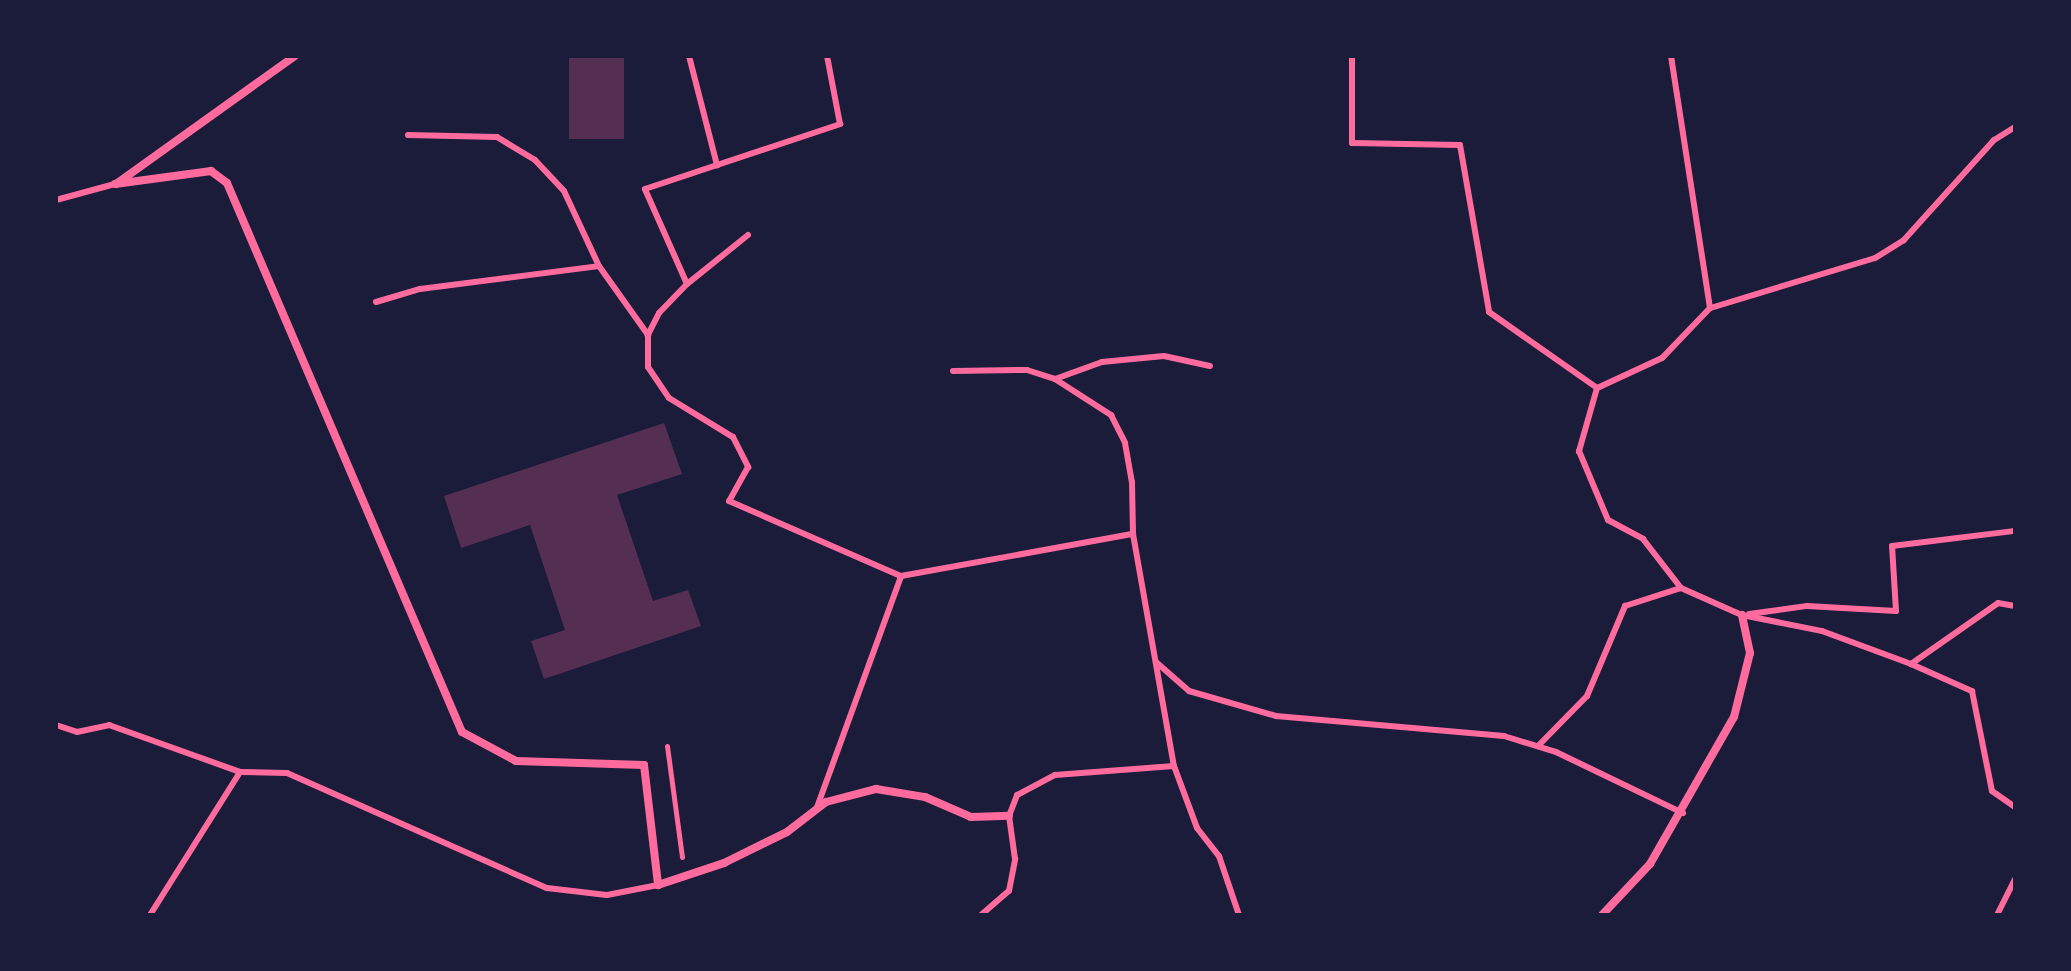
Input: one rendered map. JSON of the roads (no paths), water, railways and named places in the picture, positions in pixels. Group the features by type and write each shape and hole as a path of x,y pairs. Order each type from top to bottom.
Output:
{"street":[{"path":"115,184 295,56"},
{"path":"115,184 211,171 227,183 462,732 516,761 644,765 658,885 724,863 787,832 826,802 876,789 925,797 971,817 1009,816"},
{"path":"1602,915 1650,864 1683,813 1738,705 1750,653 1742,615"}],"lane":[{"path":"689,56 717,165"},
{"path":"687,284 645,189 840,124 827,56"},
{"path":"1352,56 1352,143 1460,145 1489,312 1597,388"},
{"path":"1671,56 1710,308"},
{"path":"2015,127 1994,140 1904,240 1875,258 1710,308 1662,358 1597,388 1579,451 1608,520 1643,539 1681,588 1742,615 1822,631 1911,664 1972,691 1992,791 2015,807"},
{"path":"408,135 497,137 535,160 564,191 599,266 648,335 648,367 669,398 733,437 748,467 729,501 901,576 1133,534"},
{"path":"56,200 115,184"},
{"path":"648,335 687,284 748,235"},
{"path":"376,302 420,289 599,266"},
{"path":"1055,379 1102,362 1164,356 1210,366"},
{"path":"953,371 998,368 1055,379 1111,415 1129,469 1133,534 1174,766 1197,828 1219,856 1239,915"},
{"path":"1742,615 1807,606 1896,611 1892,546 2015,531"},
{"path":"816,810 901,576"},
{"path":"1538,746 1587,696 1625,606 1681,588"},
{"path":"1911,664 1998,603 2015,606"},
{"path":"1156,662 1189,691 1276,716 1504,736 1538,746 1683,813"},
{"path":"56,725 77,732 109,725 240,772 287,773 547,888 607,895 658,885"},
{"path":"981,915 1009,891 1015,859 1009,816 1017,795 1055,775 1174,766"},
{"path":"150,915 240,772"},
{"path":"1997,915 2015,879"}]}
